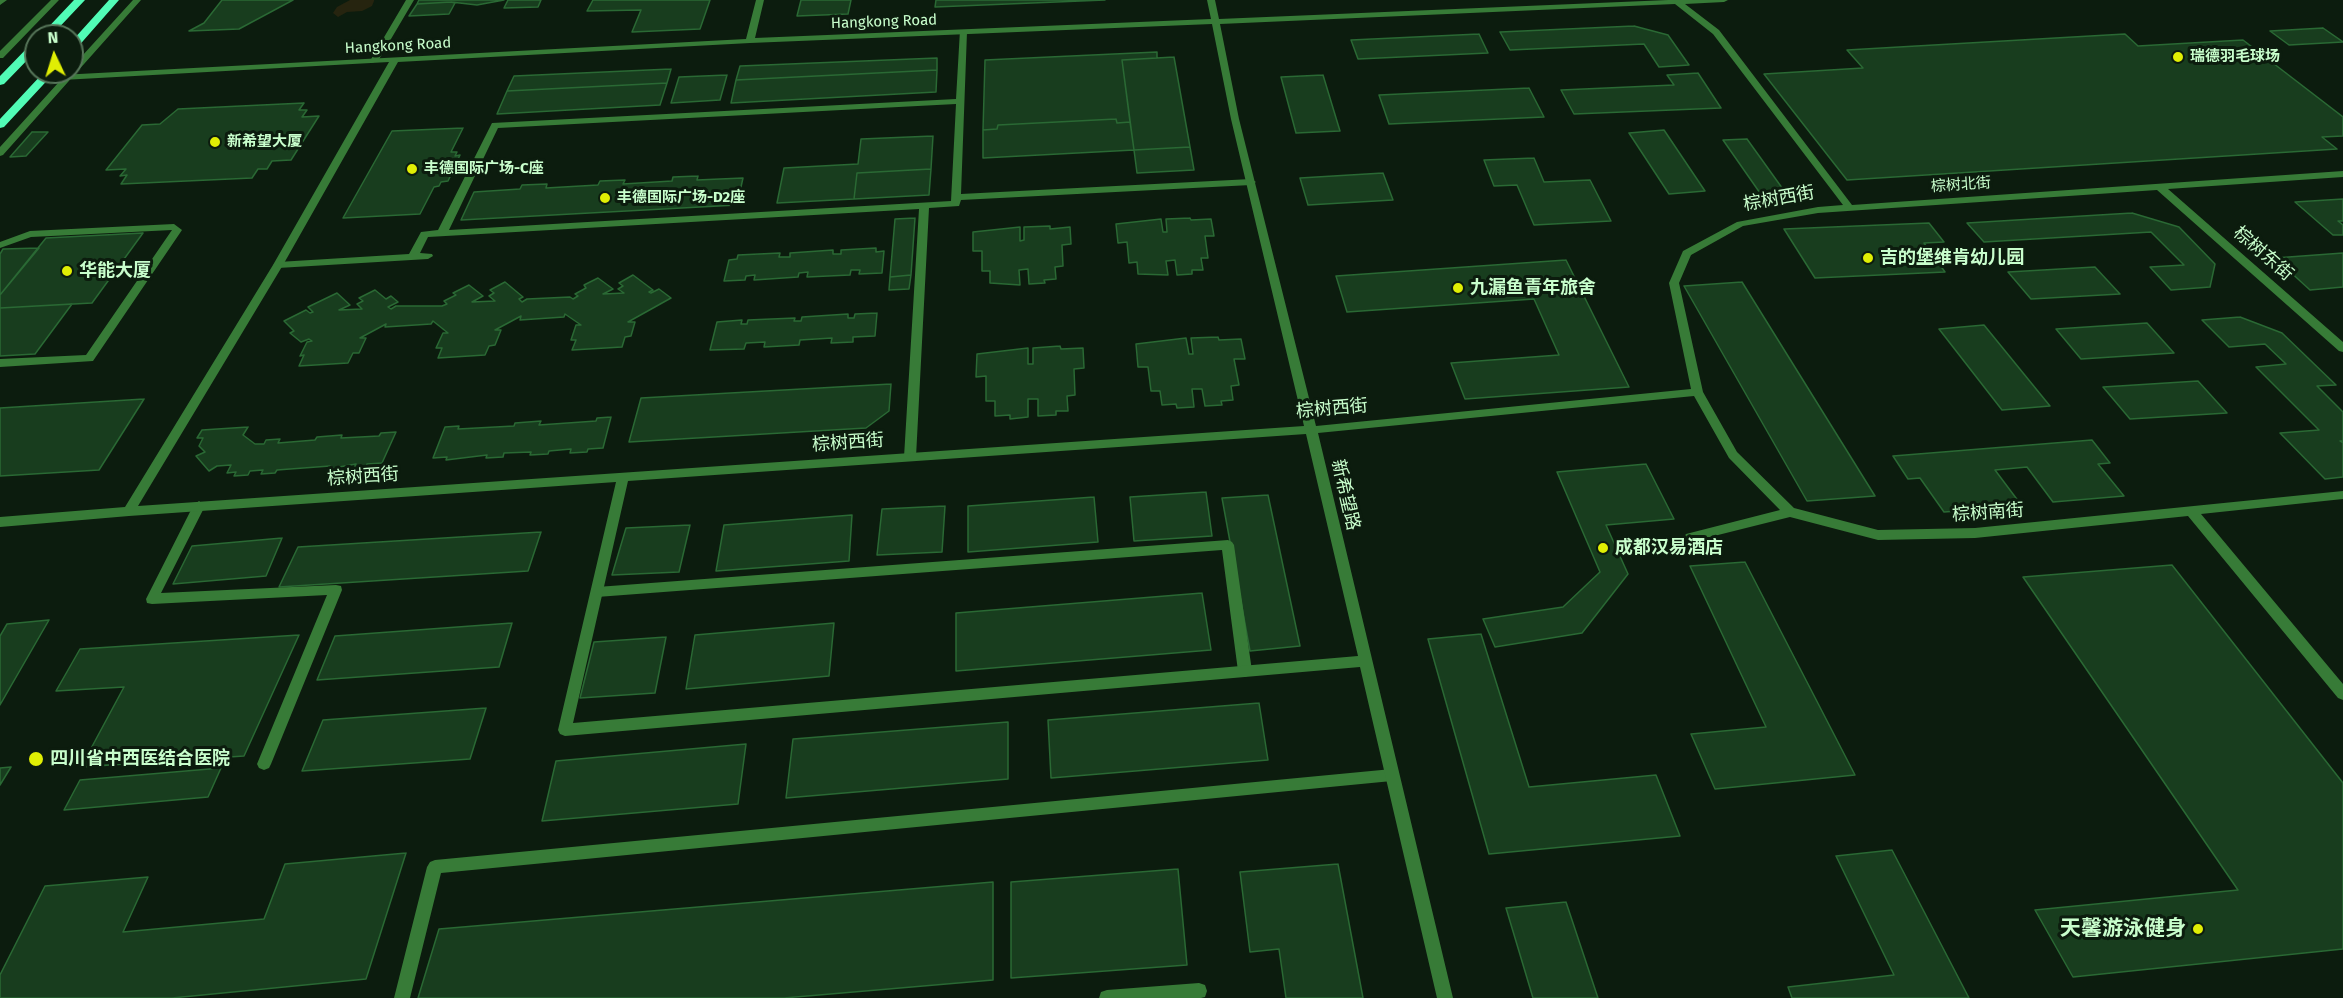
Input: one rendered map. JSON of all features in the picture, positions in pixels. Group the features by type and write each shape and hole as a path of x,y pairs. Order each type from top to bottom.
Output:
{"main road":[{"path":"57,24 80,0"},
{"path":"84,34 114,0"},
{"path":"0,82 24,57"},
{"path":"0,125 39,84"}],"street":[{"path":"0,56 55,0"},
{"path":"84,58 137,0"},
{"path":"374,61 410,0"},
{"path":"750,41 760,0"},
{"name":"新希望路","path":"1210,0 1251,182 1445,998"},
{"name":"Hangkong Road","path":"84,75 750,41 1725,0"},
{"path":"1676,1 1716,32 1849,207"},
{"path":"413,257 424,234 956,204 963,32"},
{"path":"129,511 278,265 395,60"},
{"path":"0,153 61,84"},
{"path":"442,233 495,125 960,101"},
{"name":"棕树北街","path":"1849,207 2343,174"},
{"path":"956,197 1251,182"},
{"name":"棕树东街","path":"2159,186 2343,348"},
{"path":"910,457 924,206"},
{"name":"棕树西街","path":"1790,512 1733,455 1697,392 1674,283 1687,254 1740,224 1818,210 1849,207"},
{"path":"0,245 30,234 174,227 177,230 89,358 0,363"},
{"path":"278,265 428,256"},
{"name":"棕树西街","path":"0,522 199,506 1311,430 1697,392"},
{"path":"623,477 565,730 1366,661"},
{"name":"棕树南街","path":"1790,512 1878,535 1975,533 2343,495"},
{"path":"199,506 152,599 336,590 264,764"},
{"path":"2191,511 2343,694"},
{"path":"1690,537 1790,512"},
{"path":"597,592 1228,545 1245,671"},
{"path":"402,998 435,867 1392,775"},
{"path":"1107,998 1199,991"}],"shaded area":[{"path":"350,0 374,1 372,6 362,11 347,12 338,17 333,13 337,7"}],"building":[{"path":"222,0 293,0 239,29 189,31 204,23"},
{"path":"419,0 504,0 477,5 451,2 417,4"},
{"path":"508,0 541,0 538,7 504,8"},
{"path":"593,0 710,0 700,29 632,32 641,10 587,11"},
{"path":"801,0 851,0 848,14 797,16"},
{"path":"936,0 1105,0 935,7"},
{"path":"455,3 449,14 409,16 417,4"},
{"path":"1634,26 1668,35 1689,65 1659,67 1644,44 1510,50 1500,32"},
{"path":"2323,28 2343,42 2289,45 2270,31"},
{"path":"1479,34 1488,53 1358,59 1351,40"},
{"path":"2125,34 2138,46 2243,40 2343,117 2343,136 2322,137 2337,149 1847,180 1764,74 1863,68 1847,50"},
{"path":"1157,52 1157,58 1122,60 1130,122 1117,123 1116,119 998,125 997,129 983,130 985,60"},
{"path":"1174,57 1190,147 1134,150 1122,60"},
{"path":"937,58 937,70 736,80 740,66"},
{"path":"671,69 667,83 507,91 514,76"},
{"path":"937,70 936,92 731,103 736,80"},
{"path":"1698,73 1721,108 1574,114 1561,90 1674,85 1667,75"},
{"path":"727,75 720,100 671,103 679,77"},
{"path":"1323,75 1340,131 1296,133 1281,77"},
{"path":"667,83 660,105 497,114 507,91"},
{"path":"1529,88 1544,117 1389,124 1379,95"},
{"name":"新希望大厦","path":"304,103 299,110 307,110 302,117 319,116 291,160 272,161 267,169 258,169 252,178 121,184 127,175 120,176 126,169 106,170 142,125 160,124 178,109"},
{"path":"1116,119 1117,123 1130,122 1134,150 983,158 983,130 997,129 998,125"},
{"name":"丰德国际广场-C座","path":"463,128 451,152 457,152 455,156 460,155 448,181 441,182 439,186 434,187 420,214 343,218 392,131"},
{"path":"1664,130 1705,191 1669,194 1629,133"},
{"path":"32,132 48,132 26,156 10,157"},
{"path":"933,136 931,169 857,173 854,199 777,203 784,168 858,164 861,139"},
{"path":"1747,139 1785,192 1760,193 1723,140"},
{"path":"1190,147 1194,170 1137,173 1134,150"},
{"path":"1534,158 1544,182 1590,180 1611,221 1534,225 1517,185 1494,186 1484,160"},
{"path":"931,169 929,195 854,199 857,173"},
{"path":"1383,173 1393,200 1308,205 1300,178"},
{"name":"丰德国际广场-D2座","path":"698,176 697,180 743,178 737,205 461,220 474,192 520,189 522,185 547,184 546,188 598,185 600,181 625,180 623,184 672,181 673,177"},
{"path":"2343,199 2343,221 2338,221 2343,225 2343,235 2333,235 2295,202"},
{"path":"2132,213 2179,227 2215,264 2210,287 2171,290 2150,267 2184,265 2151,232 1984,242 1967,223"},
{"path":"915,218 911,275 890,277 895,219"},
{"path":"1190,218 1191,220 1211,219 1214,236 1205,236 1208,258 1201,258 1203,270 1192,270 1192,274 1177,275 1175,260 1166,261 1168,275 1138,274 1137,262 1129,263 1127,242 1118,243 1116,224 1161,219 1163,232 1167,232 1166,219"},
{"name":"吉的堡维肯幼儿园","path":"1929,223 1944,242 1924,243 1945,272 1815,278 1784,229"},
{"path":"1050,226 1050,229 1070,227 1071,244 1062,245 1063,266 1055,267 1056,279 1044,280 1045,283 1029,284 1028,269 1019,270 1020,285 990,283 990,271 982,271 982,251 973,251 973,232 1020,227 1020,241 1024,240 1024,227"},
{"name":"华能大厦","path":"143,233 92,303 0,308 0,295 46,238"},
{"path":"39,248 0,295 0,254 3,249"},
{"path":"876,248 876,252 884,251 882,273 859,274 860,270 851,270 850,275 807,277 808,272 799,273 798,277 754,280 755,275 746,276 745,280 724,281 729,260 737,259 738,255 780,253 779,257 790,257 790,253 833,250 833,254 841,254 841,250"},
{"path":"2343,253 2343,287 2310,290 2275,258"},
{"path":"1566,260 1629,387 1465,399 1451,363 1559,355 1534,299 1347,312 1336,276"},
{"path":"2095,267 2120,294 2031,299 2008,272"},
{"path":"633,275 653,290 649,292 659,289 671,298 628,322 635,322 631,336 625,337 622,347 572,350 576,340 571,340 576,325 581,325 565,314 564,317 520,320 521,316 495,330 501,330 495,345 489,346 485,355 438,358 442,348 436,348 443,333 448,333 433,321 431,324 385,327 386,324 360,338 366,338 359,353 353,353 348,363 299,366 304,355 300,356 307,342 312,341 309,339 301,342 290,333 294,331 284,321 306,310 313,312 308,307 337,293 350,305 339,310 362,309 357,304 363,301 359,298 375,290 386,299 391,296 398,302 388,307 391,309 396,306 442,306 447,304 444,301 456,295 453,293 469,285 483,296 472,302 495,301 489,296 494,293 490,290 505,282 523,297 519,299 522,302 527,299 570,297 573,299 578,296 575,294 586,288 584,285 598,278 613,289 603,294 624,293 618,289 623,286 619,283"},
{"path":"911,275 909,289 889,290 890,277"},
{"path":"1742,282 1875,496 1807,501 1684,286"},
{"path":"72,304 35,354 0,356 0,308"},
{"path":"877,313 875,336 853,337 853,342 831,343 832,338 800,340 799,345 764,347 765,342 746,343 744,349 710,350 717,322 742,320 741,324 747,324 748,320 795,318 794,321 801,321 802,317 848,314 848,318 854,318 855,314"},
{"path":"2240,317 2282,333 2336,385 2317,386 2343,412 2343,441 2340,441 2343,443 2343,477 2325,479 2280,433 2319,430 2256,367 2286,364 2265,344 2229,347 2202,320"},
{"path":"2147,323 2174,353 2081,359 2056,329"},
{"path":"1984,325 2050,406 2002,410 1939,329"},
{"path":"1218,337 1219,340 1241,339 1245,359 1234,359 1239,385 1231,386 1233,400 1221,401 1222,405 1205,406 1202,389 1192,389 1194,407 1177,408 1176,404 1162,405 1160,391 1151,391 1148,367 1138,367 1136,344 1186,338 1189,354 1193,354 1191,338"},
{"path":"1060,346 1061,349 1083,348 1084,368 1074,369 1075,395 1067,396 1068,411 1056,411 1056,415 1038,416 1038,399 1028,399 1028,417 1010,419 1010,415 995,416 995,401 986,401 986,376 976,377 977,354 1028,348 1028,364 1033,364 1033,348"},
{"path":"2198,381 2227,413 2130,419 2103,387"},
{"path":"891,384 889,411 866,428 629,442 641,398"},
{"path":"144,399 99,470 0,476 0,408"},
{"path":"611,417 603,448 588,449 587,452 570,453 571,449 549,451 548,454 504,453 503,457 486,458 487,455 446,460 447,457 433,458 445,427 459,426 458,429 514,426 515,423 541,421 539,425 596,421 597,418"},
{"path":"248,427 243,435 255,444 264,444 266,440 280,439 278,443 342,435 341,438 379,436 381,433 396,432 382,463 367,464 366,467 354,468 356,464 328,469 330,466 277,470 275,473 261,474 263,470 250,471 248,475 234,476 236,472 227,473 231,465 217,466 209,471 196,456 205,452 199,446 203,438 197,438 202,430"},
{"path":"2092,440 2110,463 2098,464 2124,496 2053,502 2027,467 1995,470 2022,506 1944,512 1920,478 1908,479 1893,456"},
{"name":"成都汉易酒店","path":"1646,464 1674,519 1606,525 1628,574 1582,633 1495,647 1483,619 1563,607 1600,572 1557,472"},
{"path":"1206,492 1212,536 1134,541 1130,497"},
{"path":"1268,495 1300,646 1250,651 1222,498"},
{"path":"1094,497 1098,542 968,552 968,506"},
{"path":"945,506 942,552 877,555 882,509"},
{"path":"852,515 849,561 716,571 724,525"},
{"path":"690,525 679,572 612,575 626,528"},
{"path":"541,532 528,571 279,587 298,547"},
{"path":"282,538 266,576 173,584 192,546"},
{"path":"1745,562 1855,775 1715,789 1691,734 1766,727 1690,566"},
{"path":"2172,565 2343,783 2343,949 2073,977 2035,910 2238,890 2023,577"},
{"path":"1202,593 1211,650 956,671 956,613"},
{"path":"49,620 0,705 0,636 7,624"},
{"path":"512,623 499,667 317,680 335,636"},
{"path":"834,623 829,676 686,689 695,635"},
{"path":"1481,634 1529,787 1656,775 1680,836 1489,854 1428,639"},
{"path":"299,635 244,756 81,767 124,687 56,691 80,649"},
{"path":"666,637 655,693 580,698 594,642"},
{"path":"1259,703 1268,760 1051,778 1048,720"},
{"path":"486,708 470,759 302,771 323,720"},
{"path":"1008,722 1008,779 786,798 793,739"},
{"path":"746,744 738,804 542,821 556,761"},
{"path":"11,767 0,785 0,768"},
{"path":"221,768 208,797 64,810 80,780"},
{"path":"1892,850 1969,998 1792,998 1788,987 1894,975 1836,856"},
{"path":"406,853 366,979 172,998 0,998 0,975 45,886 148,877 123,932 264,919 285,864"},
{"path":"1338,864 1363,998 1286,998 1279,949 1250,952 1240,872"},
{"path":"1178,869 1187,965 1011,978 1011,882"},
{"path":"993,882 993,980 784,998 418,998 439,929"},
{"path":"1566,902 1598,998 1533,998 1506,908"}],"place":[{"name":"瑞德羽毛球场","path":"2178,57"},
{"name":"新希望大厦","path":"215,142"},
{"name":"丰德国际广场-C座","path":"412,169"},
{"name":"丰德国际广场-D2座","path":"605,198"},
{"name":"吉的堡维肯幼儿园","path":"1868,258"},
{"name":"华能大厦","path":"67,271"},
{"name":"九漏鱼青年旅舍","path":"1458,288"},
{"name":"成都汉易酒店","path":"1603,548"},
{"name":"四川省中西医结合医院","path":"36,759"},
{"name":"天馨游泳健身","path":"2198,929"}]}
